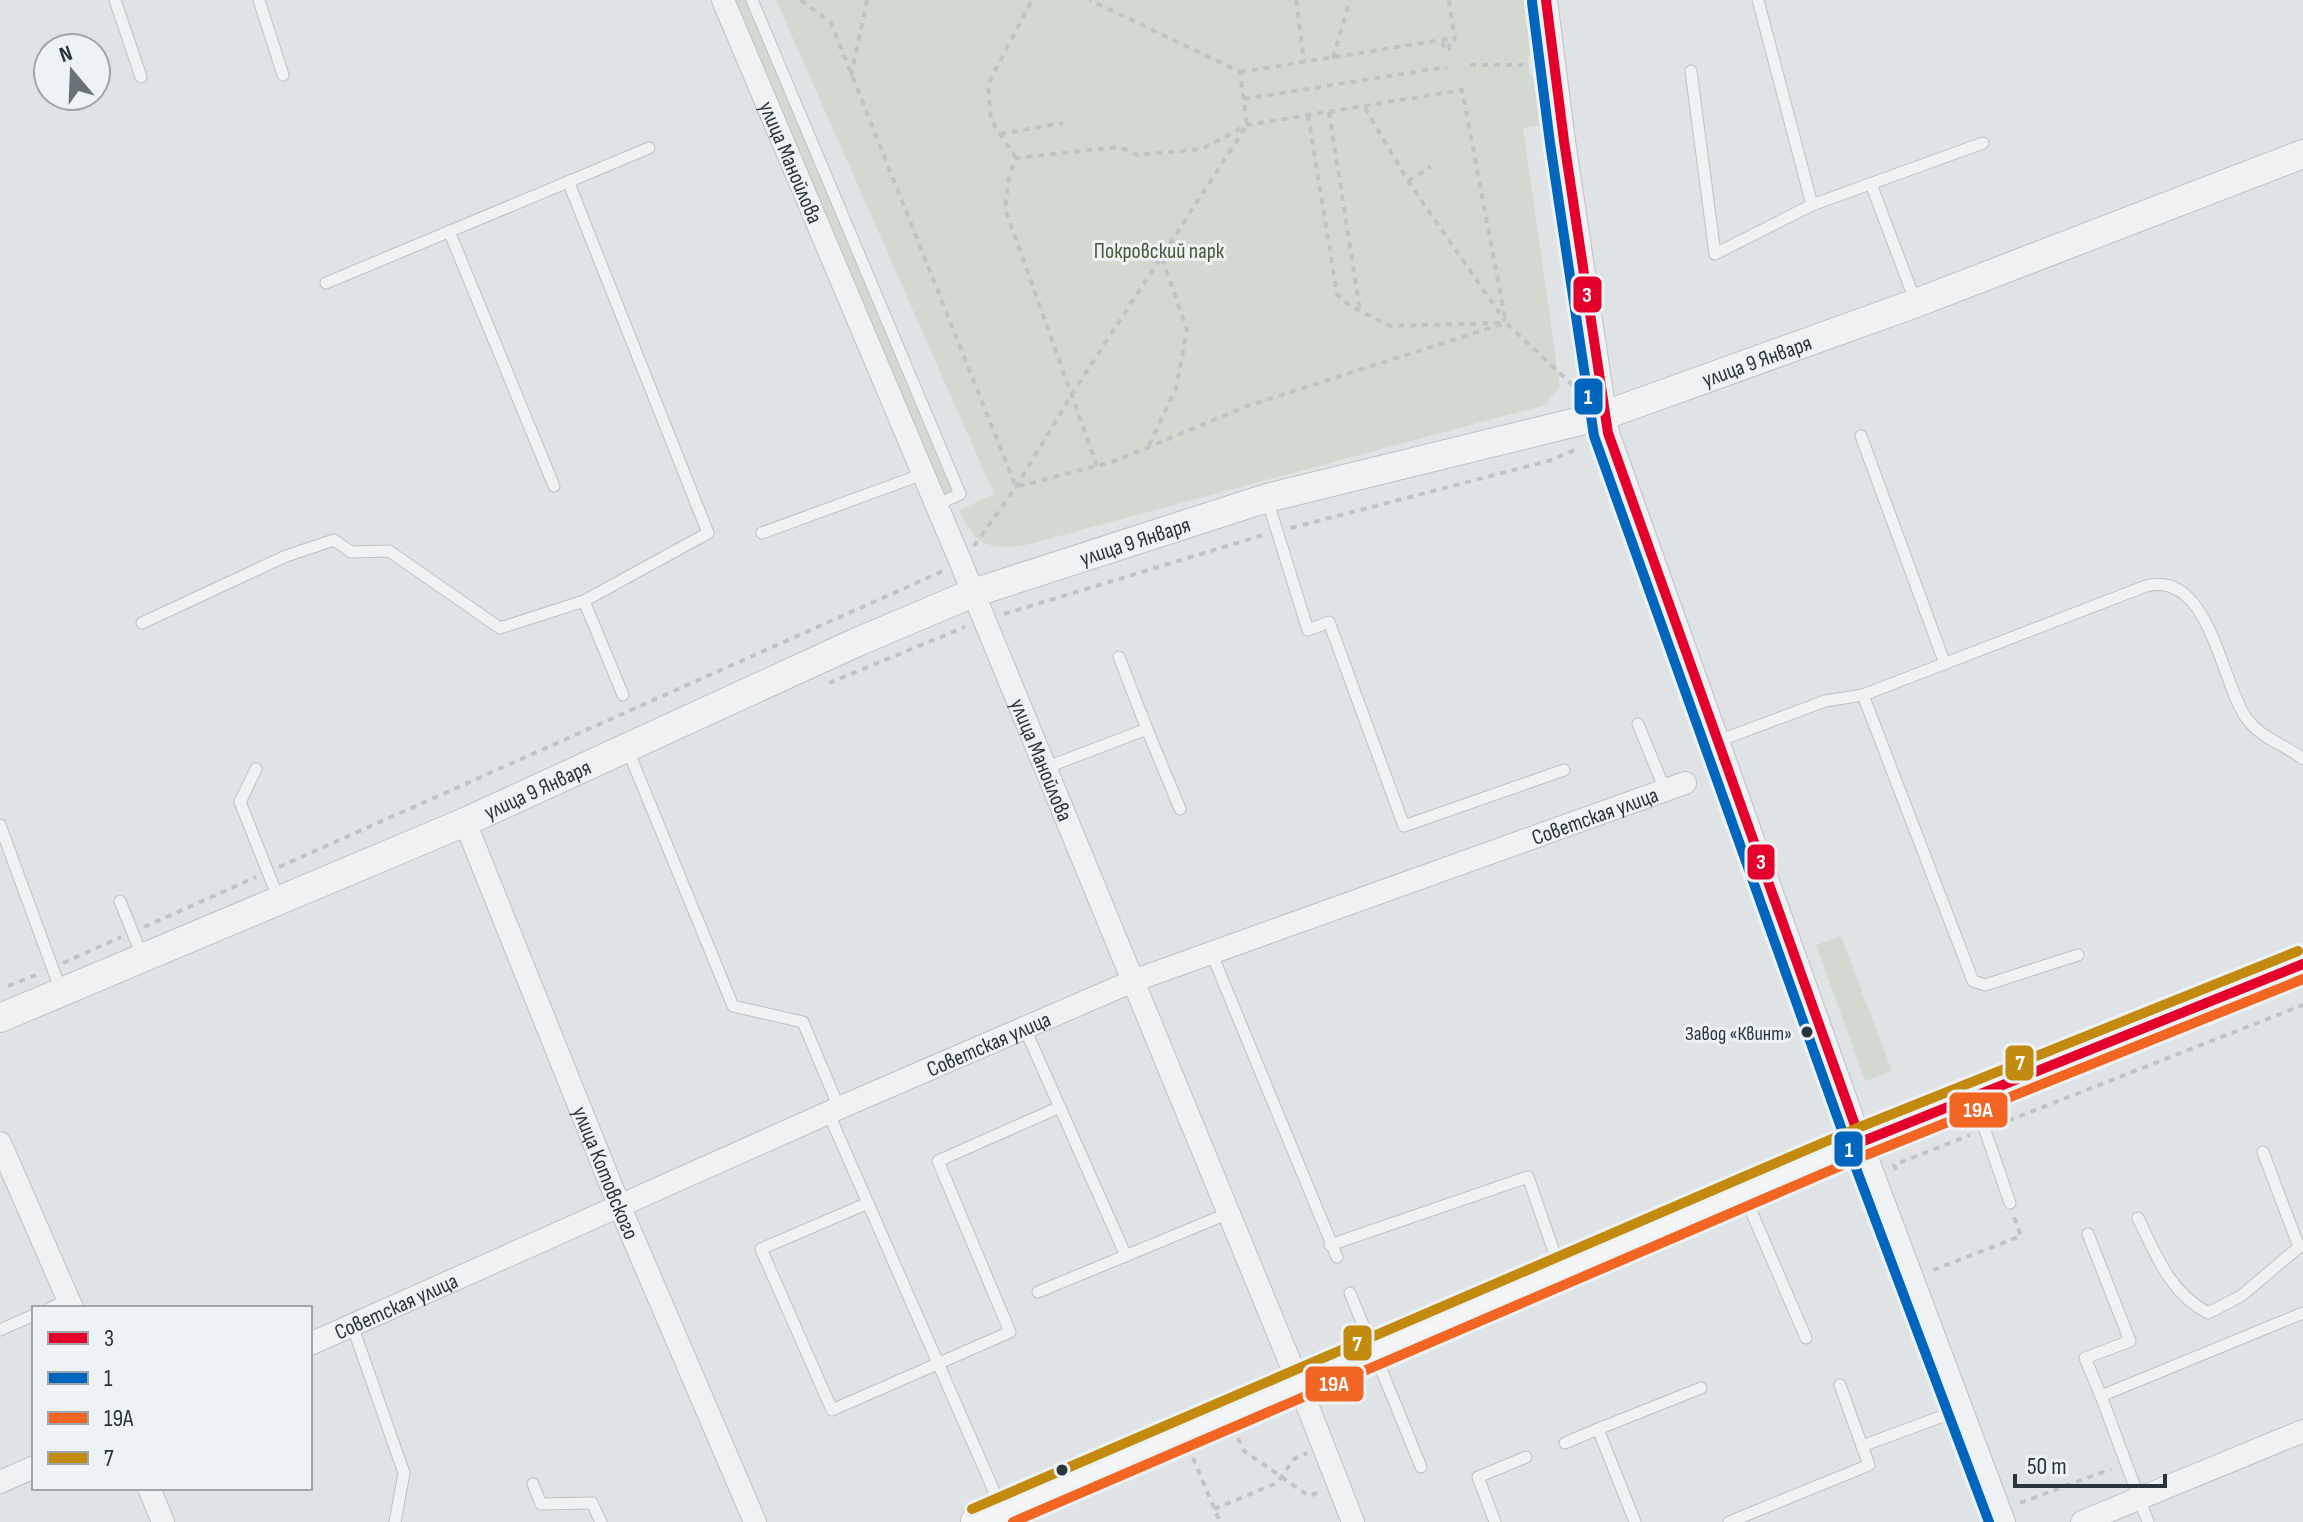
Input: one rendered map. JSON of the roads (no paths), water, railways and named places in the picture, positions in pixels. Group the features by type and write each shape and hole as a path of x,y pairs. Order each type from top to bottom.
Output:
{"main road":[{"path":"991,1517 1861,1142 2303,964"}],"street":[{"name":"улица Манойлова","path":"723,0 961,563 1353,1522"},
{"path":"1546,0 1607,424 1861,1142 2004,1522"},
{"name":"улица 9 Января","path":"0,1018 57,980 138,945 279,900 465,822 855,643 973,593 1267,498 1607,424 2303,154"},
{"name":"Советская улица","path":"312,1343 833,1110 1133,981 1675,786"},
{"name":"улица Котовского","path":"465,822 619,1205 755,1522"},
{"path":"0,1143 63,1305"},
{"path":"2082,1522 2303,1431"},
{"path":"0,1482 32,1468"},
{"path":"150,1490 163,1522"}],"lane":[{"path":"115,0 141,77"},
{"path":"259,0 283,75"},
{"path":"752,0 960,494 936,505"},
{"path":"1758,0 1812,205"},
{"path":"1691,71 1715,254 1812,205 1983,143"},
{"path":"326,283 649,148"},
{"path":"142,623 286,556 334,540 351,552 389,551 500,628 584,601 708,533 568,181"},
{"path":"1871,184 1916,303"},
{"path":"449,231 554,486"},
{"path":"1861,436 1945,664"},
{"path":"762,533 923,474"},
{"path":"1267,498 1308,630 1329,622 1404,826 1564,770"},
{"path":"1718,741 1825,701 1863,695 2146,586 2163,584 2184,594 2198,608 2245,716 2268,739 2303,759"},
{"path":"584,601 623,695"},
{"path":"1119,657 1180,809"},
{"path":"1863,695 1973,981 1985,985 2078,955"},
{"path":"1638,724 1675,786"},
{"path":"1045,768 1147,729"},
{"path":"627,748 733,1006 803,1022 868,1203 937,1364 991,1517"},
{"path":"256,769 240,802 279,900"},
{"path":"0,825 57,980"},
{"path":"120,901 138,945"},
{"path":"1211,952 1337,1257"},
{"path":"1025,1029 1126,1256"},
{"path":"1974,1097 2010,1203"},
{"path":"868,1203 761,1249 832,1410 1010,1332 938,1161 1060,1107"},
{"path":"2138,1218 2165,1271 2188,1302 2208,1313 2241,1296 2301,1246 2263,1152"},
{"path":"1330,1245 1528,1177 1561,1271"},
{"path":"1744,1193 1806,1338"},
{"path":"1038,1292 1229,1213"},
{"path":"2088,1234 2130,1341 2085,1358 2148,1522"},
{"path":"1350,1293 1421,1467"},
{"path":"2101,1396 2303,1313"},
{"path":"0,1330 32,1316"},
{"path":"352,1325 404,1473 395,1522"},
{"path":"1729,1522 1869,1465 1840,1385"},
{"path":"1565,1443 1701,1388"},
{"path":"1862,1446 1963,1409"},
{"path":"1598,1429 1635,1522"},
{"path":"1495,1522 1478,1477 1526,1457"},
{"path":"533,1484 541,1504 592,1503 601,1522"}],"place":[{"name":"Завод «Квинт»","path":"1807,1032"}],"park label":[{"name":"Покровский парк","path":"1159,250"}]}
